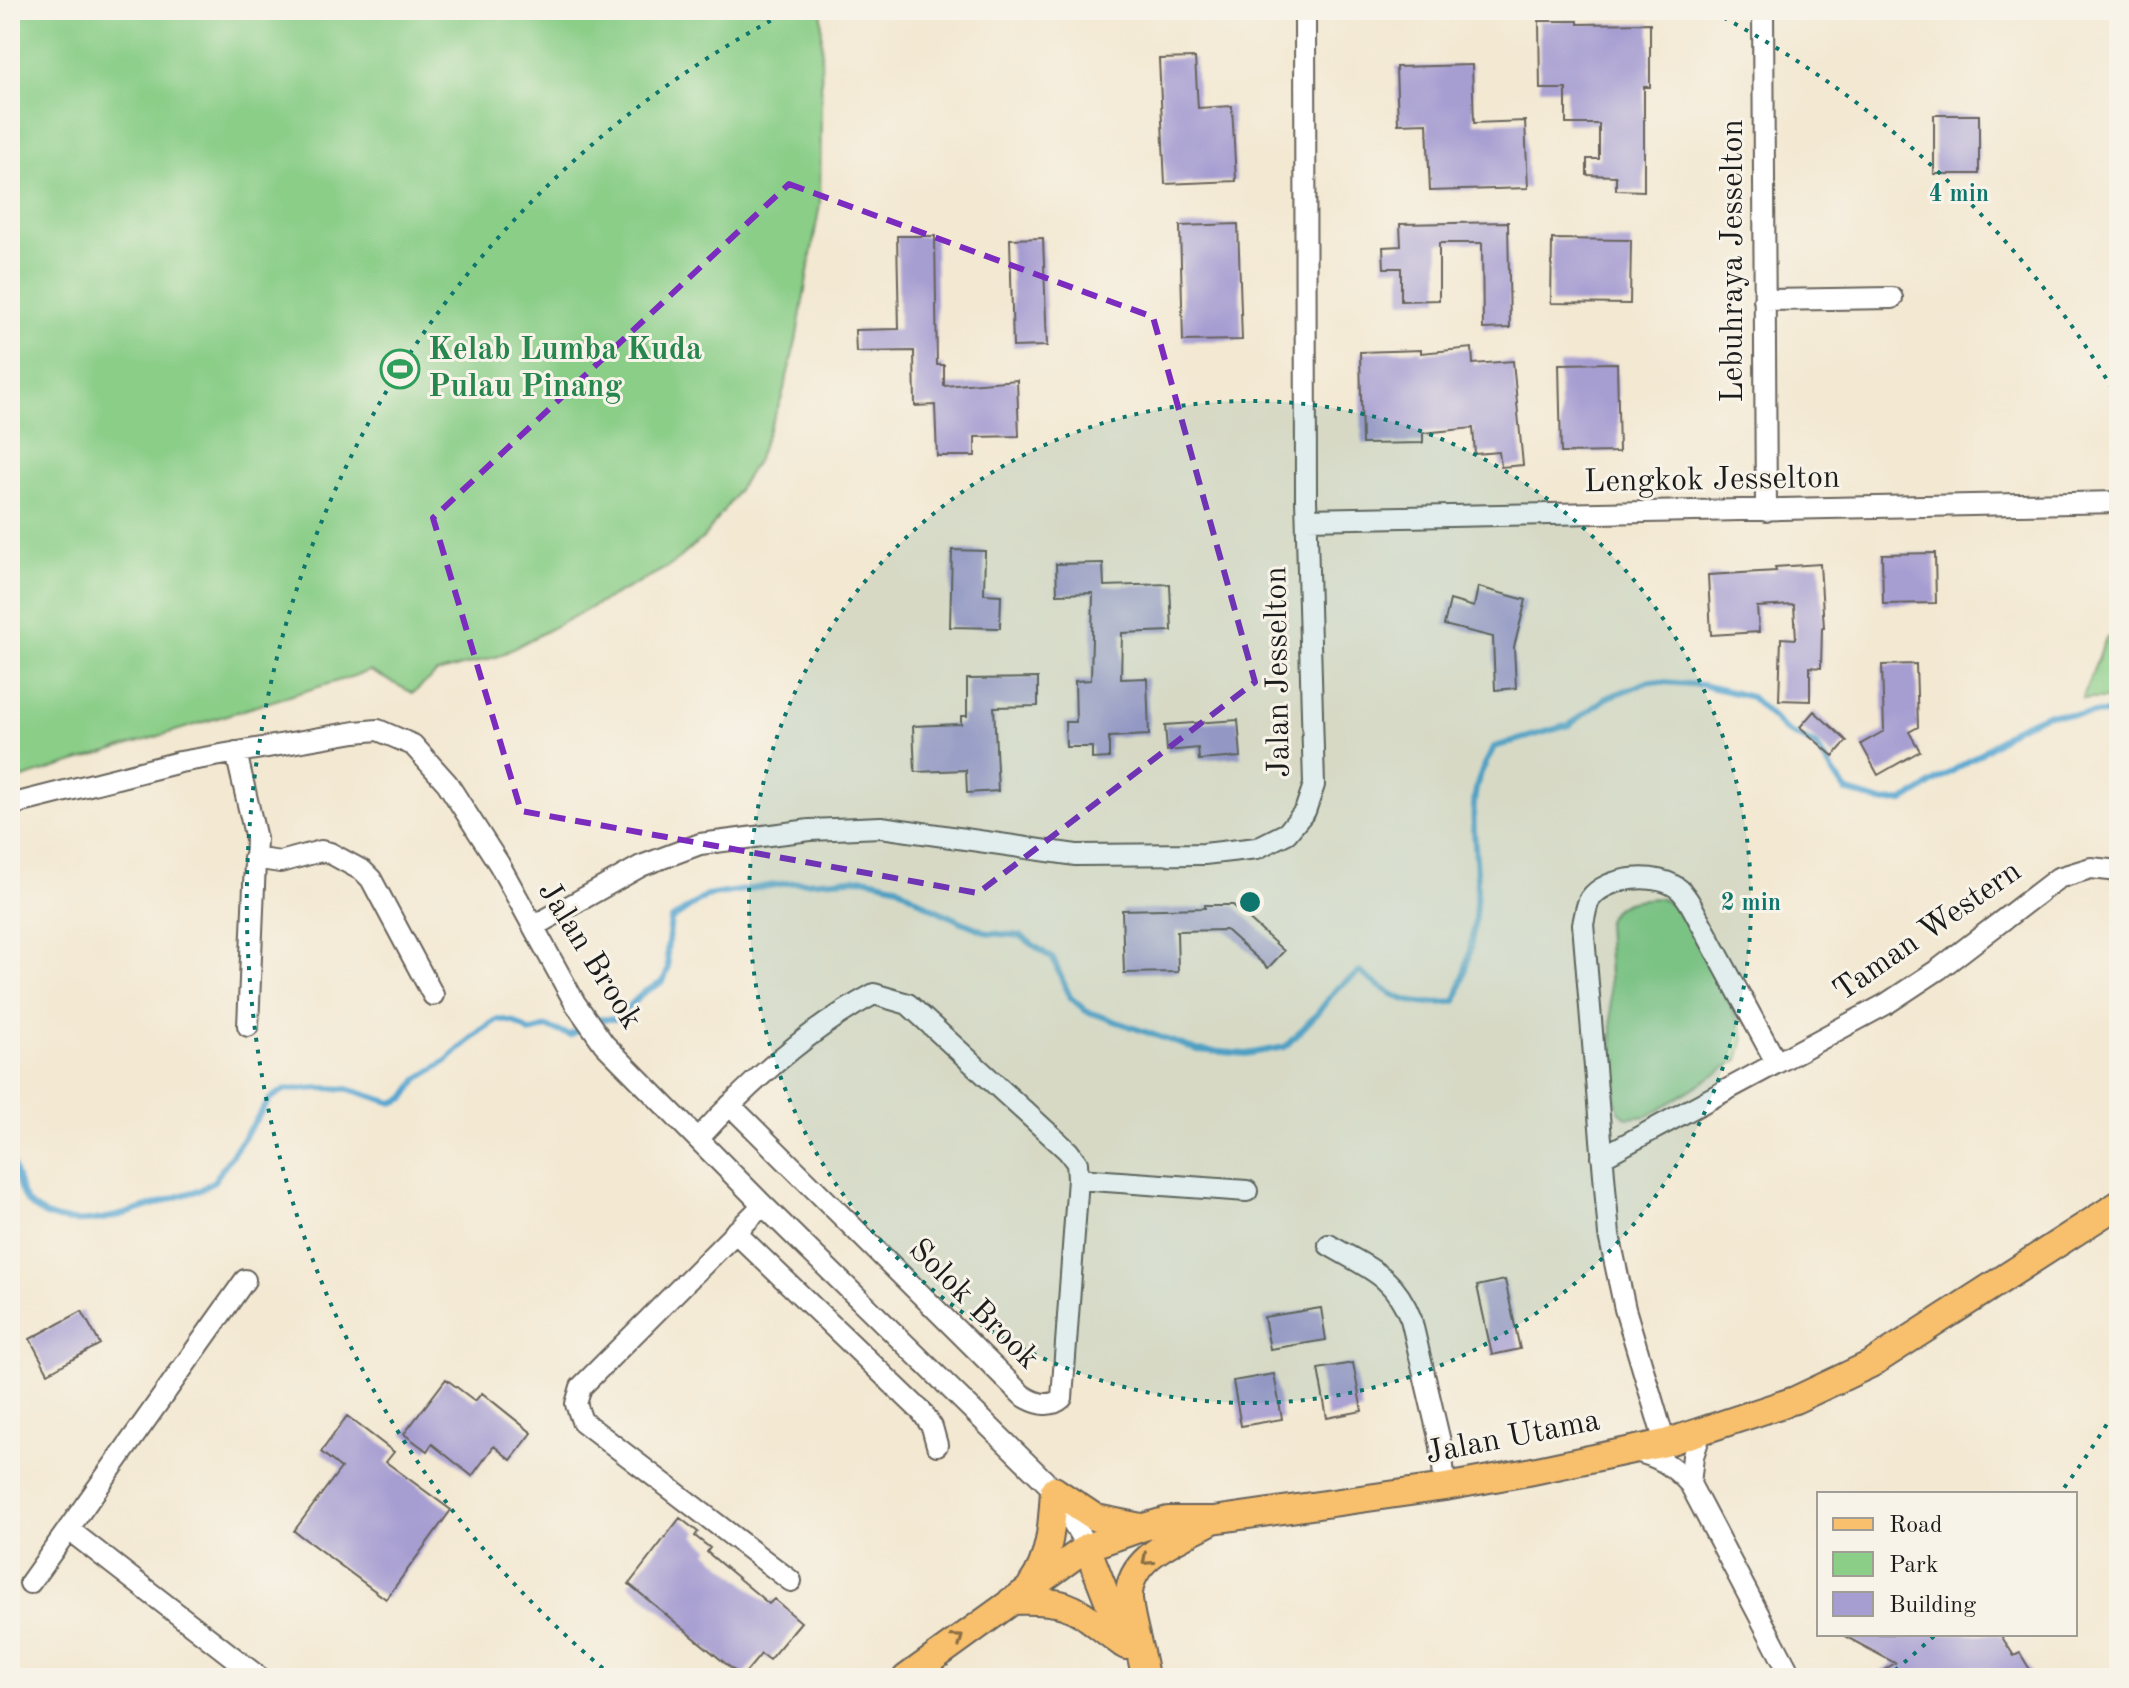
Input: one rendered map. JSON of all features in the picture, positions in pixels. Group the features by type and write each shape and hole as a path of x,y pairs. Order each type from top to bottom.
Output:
{"main road":[{"name":"Jalan Utama","path":"906,1678 1087,1547 1144,1527 1168,1520 1213,1520 1445,1487 1665,1443 1795,1400 1871,1364 2119,1204"},
{"path":"1054,1490 1096,1518 1144,1527"},
{"path":"1054,1490 1052,1531 1038,1576 1020,1595 1078,1609 1127,1647"},
{"path":"1143,1678 1129,1601 1134,1572 1163,1547 1213,1520"},
{"path":"1087,1547 1127,1647 1143,1678"}],"street":[{"name":"Jalan Jesselton","path":"534,926 641,866 700,844 780,833 838,827 881,827 1076,855 1204,854 1257,848 1287,833 1305,811 1314,785 1307,519 1305,10"},
{"name":"Lebuhraya Jesselton","path":"1763,10 1766,511"},
{"path":"1764,300 1892,298"},
{"name":"Lengkok Jesselton","path":"1307,519 2119,502"},
{"name":"Jalan Brook","path":"10,805 162,766 378,730 413,745 447,783 534,926 575,1003 604,1044 763,1205 1054,1490 1087,1547"},
{"path":"236,752 256,839 248,1026"},
{"path":"254,858 280,862 321,851 363,871 371,879 433,995"},
{"name":"Taman Western","path":"1602,1157 1886,1004 1939,969 2058,878 2091,868 2119,871"},
{"path":"1665,1443 1622,1295 1609,1235 1583,924 1589,900 1605,886 1628,880 1664,881 1679,889 1691,905 1776,1062"},
{"name":"Solok Brook","path":"699,1138 730,1105 821,1026 874,994 908,1004 1068,1151 1077,1163 1064,1392 1057,1402 1040,1403 1022,1395 730,1105"},
{"path":"1078,1179 1247,1191"},
{"path":"763,1205 581,1387 576,1404 582,1421 791,1581"},
{"path":"735,1232 922,1412 932,1427 937,1445"},
{"path":"1329,1245 1388,1281 1404,1303 1411,1319 1441,1446 1445,1487"},
{"path":"30,1583 245,1280"},
{"path":"1690,1484 1693,1456 1701,1432"},
{"path":"1630,1450 1653,1455 1670,1464 1690,1484 1792,1678"},
{"path":"68,1529 260,1678"}],"highlighted area":[{"path":"789,184 1153,317 1255,682 978,893 521,811 433,518"}],"green space":[{"name":"Kelab Lumba Kuda Pulau Pinang","path":"10,10 822,10 820,204 796,341 782,397 757,460 729,504 703,538 670,566 499,656 437,673 413,693 370,671 10,782"},
{"path":"2119,630 2119,699 2082,699 2106,638"},
{"path":"1659,898 1672,904 1683,915 1742,1028 1744,1039 1738,1060 1648,1116 1627,1118 1619,1111 1616,1101 1606,923 1615,909 1627,902"}],"building":[{"path":"1539,21 1650,23 1650,87 1644,87 1644,191 1616,190 1616,176 1587,175 1587,159 1599,159 1599,124 1566,124 1566,89 1540,89"},
{"path":"1195,58 1198,108 1232,106 1236,181 1165,184 1159,59"},
{"path":"1472,65 1474,123 1525,121 1528,188 1430,191 1427,123 1398,124 1396,67"},
{"path":"1934,115 1979,115 1979,174 1934,174"},
{"path":"1508,222 1510,328 1483,329 1482,243 1439,243 1439,300 1401,301 1401,268 1384,268 1383,247 1401,246 1400,224"},
{"path":"1238,224 1242,340 1183,341 1180,226"},
{"path":"897,236 935,236 937,365 944,365 944,386 1017,380 1019,436 975,437 975,456 937,456 935,405 915,406 914,351 856,352 855,330 899,329"},
{"path":"1043,238 1047,346 1013,347 1010,239"},
{"path":"1552,239 1631,240 1630,304 1551,303"},
{"path":"1472,348 1473,364 1513,361 1523,465 1501,467 1499,452 1475,454 1473,428 1423,433 1423,443 1362,444 1360,352 1421,350 1421,353"},
{"path":"1617,363 1619,452 1561,453 1559,364"},
{"path":"952,550 985,551 984,594 1001,595 1000,628 950,627"},
{"path":"1935,553 1936,603 1883,604 1882,554"},
{"path":"1103,563 1104,586 1170,584 1172,631 1122,633 1121,679 1147,678 1149,735 1109,737 1109,758 1092,759 1092,747 1066,747 1065,722 1076,722 1075,681 1091,680 1093,593 1057,594 1056,564"},
{"path":"1820,564 1824,628 1821,668 1810,667 1810,701 1779,700 1781,638 1796,639 1794,605 1757,607 1759,632 1711,635 1708,575 1776,571 1775,567"},
{"path":"1478,587 1526,600 1514,647 1516,688 1495,690 1493,637 1444,625 1450,600 1474,607"},
{"path":"1916,664 1918,727 1909,732 1920,751 1878,775 1861,744 1884,731 1882,665"},
{"path":"1038,678 1038,706 994,707 998,791 967,793 966,770 915,772 913,726 961,724 961,716 967,716 967,679"},
{"path":"1814,711 1847,741 1833,756 1800,727"},
{"path":"1238,720 1241,757 1199,760 1198,748 1167,751 1165,725"},
{"path":"1205,905 1233,905 1284,951 1268,968 1226,930 1177,931 1178,972 1124,973 1122,910 1205,908"},
{"path":"1505,1280 1520,1349 1492,1355 1477,1286"},
{"path":"1321,1308 1326,1340 1270,1349 1264,1317"},
{"path":"82,1311 100,1344 48,1373 30,1339"},
{"path":"1353,1363 1362,1411 1327,1418 1318,1369"},
{"path":"1274,1374 1282,1419 1241,1426 1233,1381"},
{"path":"446,1379 475,1401 482,1393 532,1433 511,1460 494,1446 472,1476 432,1444 427,1451 404,1434"},
{"path":"347,1416 394,1452 386,1462 451,1510 386,1599 294,1531 341,1468 321,1452"},
{"path":"680,1518 698,1532 695,1536 710,1548 707,1552 769,1604 774,1599 801,1622 769,1660 761,1654 742,1677 629,1584"},
{"path":"1845,1636 2001,1636 2014,1656 2020,1653 2035,1678 1871,1678 1895,1663"}],"waterway":[{"path":"10,1157 28,1203 46,1215 67,1221 112,1217 200,1190 214,1181 270,1099 284,1090 348,1089 393,1103 405,1098 418,1079 445,1062 498,1019 514,1022 530,1032 547,1027 570,1035 599,1019 616,1019 644,992 663,982 668,969 671,920 706,896 788,883 864,878 895,885 930,907 989,933 1021,936 1053,959 1070,997 1086,1011 1197,1050 1246,1054 1285,1047 1337,988 1360,972 1404,1000 1426,1003 1456,1001 1475,916 1474,807 1483,768 1494,747 1569,725 1606,698 1650,681 1702,685 1751,697 1786,731 1815,745 1846,791 1882,802 1904,801 1980,754 2015,728 2047,714 2119,712"}],"place":[{"name":"Kelab Lumba Kuda Pulau Pinang","path":"400,369"}]}
